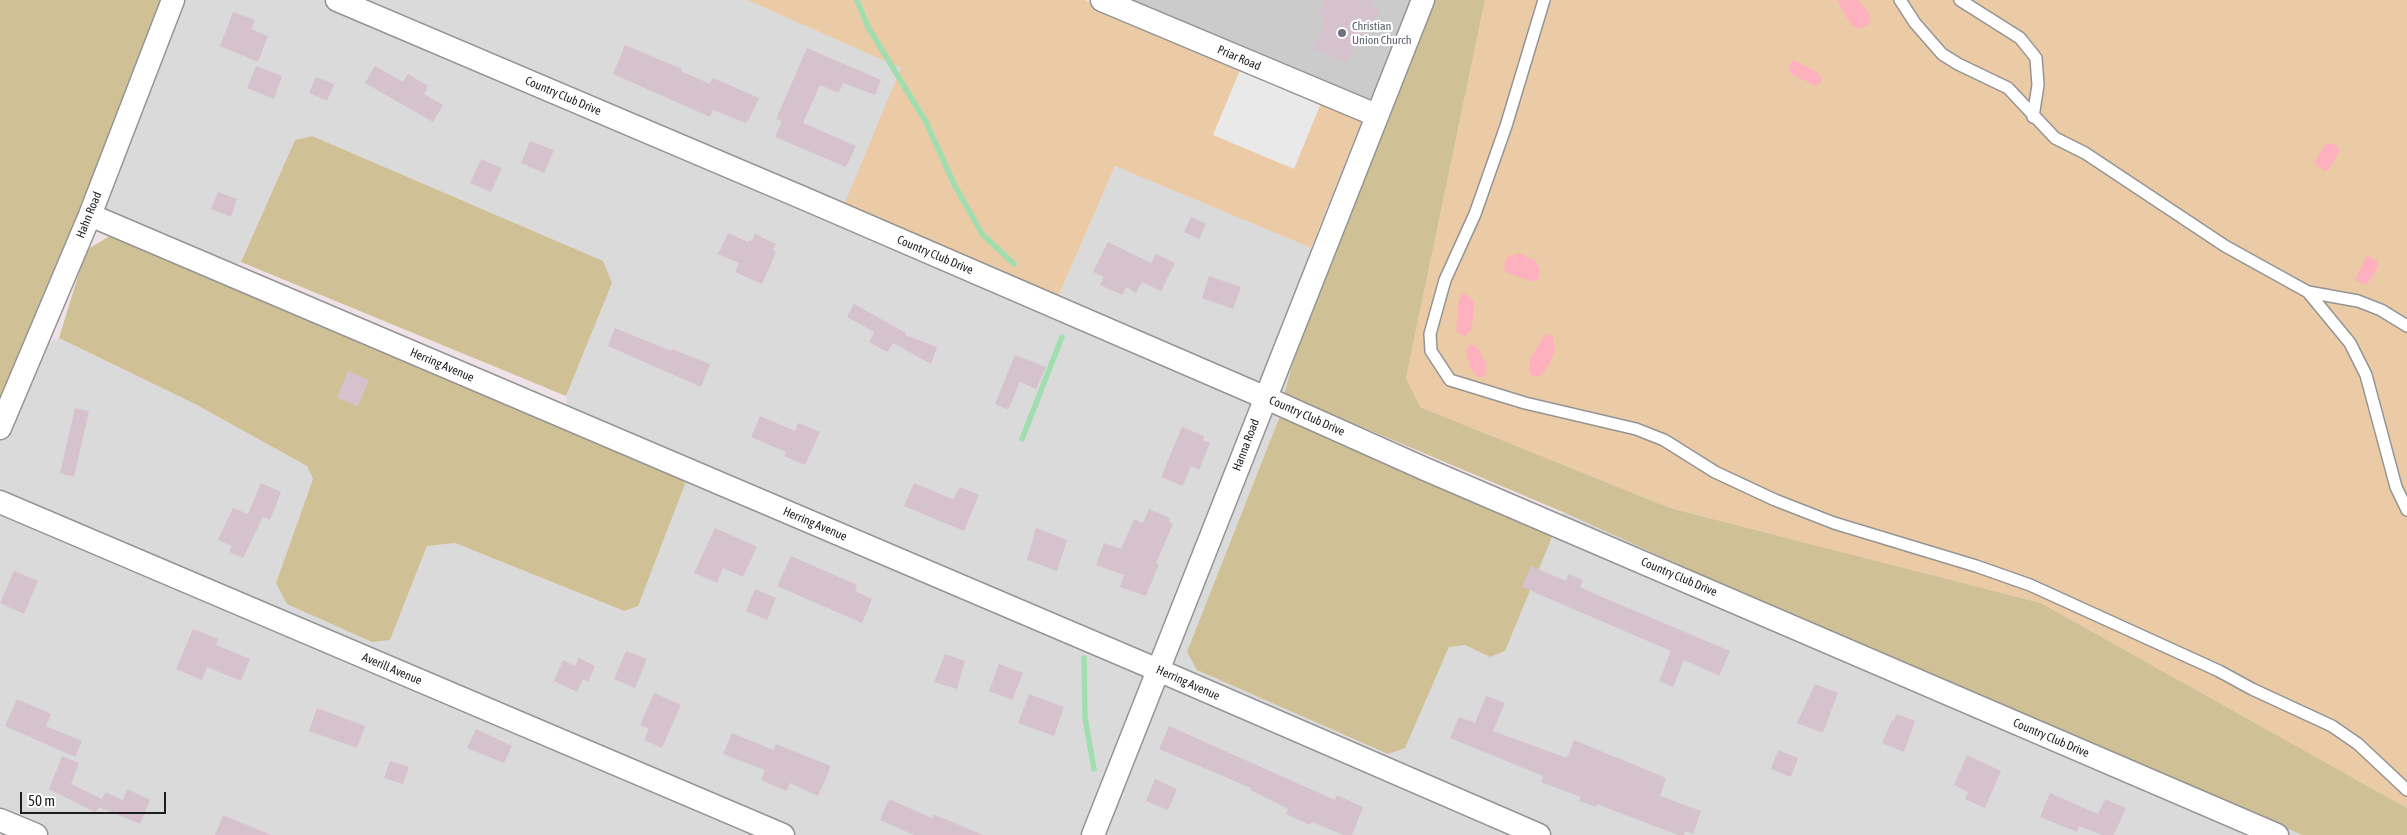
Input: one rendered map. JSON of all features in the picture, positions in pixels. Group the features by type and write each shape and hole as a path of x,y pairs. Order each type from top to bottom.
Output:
{"street":[{"name":"Hahn Road","path":"0,428 90,215 173,0"},
{"name":"Country Club Drive","path":"337,0 1264,397 1425,469 2276,835"},
{"name":"Priar Road","path":"1102,0 1376,115"},
{"name":"Hanna Road","path":"1093,835 1422,0"},
{"name":"Herring Avenue","path":"90,215 1158,670 1539,835"},
{"name":"Averill Avenue","path":"0,502 783,835"},
{"path":"0,820 36,835"}],"lane":[{"path":"1544,0 1506,126 1475,214 1445,280 1430,334 1431,351 1450,380 1525,403 1636,429 1664,440 1715,472 1775,500 1834,523 2030,584 2220,671 2252,689 2332,726 2364,750 2407,790"},
{"path":"1900,0 1915,23 1942,54 1958,64 2008,88 2055,138 2085,153 2225,246 2308,292 2358,301 2380,310 2407,326"},
{"path":"1960,0 2020,38 2036,58 2038,85 2034,117"},
{"path":"2308,292 2350,343 2366,375 2396,487 2407,510"}],"shaded area":[{"path":"0,0 175,0 39,347 0,441"},
{"path":"175,0 747,0 902,68 1058,297 1115,166 1311,248 1333,251 1293,363 1273,437 1197,670 1388,754 1405,747 1449,647 1465,645 1490,657 1505,650 1563,512 1827,632 2302,835 0,835 0,441 39,347 59,338 195,404 307,466 313,479 276,583 390,640 427,546 455,543 623,611 569,424 566,396 612,283 602,261 312,136 295,140 241,262 225,274 95,205"},
{"path":"747,0 1085,0 1362,120 1311,248 1115,166 1058,297 844,205 901,68"},
{"path":"1127,0 1412,0 1369,103"},
{"path":"1435,0 1485,0 1406,378 1420,407 1670,508 2041,603 2407,808 2407,835 2302,835 1827,632 1563,512 1284,394 1293,363 1333,251"},
{"path":"1485,0 2407,0 2407,808 2041,603 1670,508 1420,407 1406,378"},
{"path":"1240,70 1321,103 1294,169 1213,135"},
{"path":"312,136 603,261 612,283 566,396 241,262 295,140"},
{"path":"117,232 677,470 685,484 638,606 624,611 455,543 427,546 390,640 372,642 287,604 276,583 313,479 307,466 195,404 59,338 86,250"},
{"path":"1280,416 1553,535 1505,651 1490,657 1465,645 1449,647 1405,748 1388,754 1197,670 1187,652"}],"sand":[{"path":"1837,0 1858,0 1870,14 1869,24 1859,29 1851,25"},
{"path":"1794,60 1820,74 1822,82 1816,86 1793,75 1789,71 1789,66"},
{"path":"2328,143 2335,145 2339,149 2338,155 2330,168 2325,171 2316,165 2316,160 2324,146"},
{"path":"1519,253 1536,261 1540,270 1539,278 1533,282 1506,272 1504,267 1507,257"},
{"path":"2367,255 2377,261 2378,267 2365,285 2355,280"},
{"path":"1465,293 1474,301 1472,329 1465,336 1456,331 1457,306 1461,295"},
{"path":"1547,334 1553,337 1555,350 1542,375 1536,377 1531,375 1529,370 1530,359"},
{"path":"1470,345 1478,348 1486,364 1486,374 1483,377 1478,377 1470,368 1466,351"}],"building":[{"name":"Christian Union Church","path":"1324,0 1372,0 1370,4 1380,9 1372,29 1367,27 1362,40 1357,38 1347,63 1313,49 1325,19 1317,16"},
{"path":"233,12 255,20 251,29 268,36 258,62 220,46"},
{"path":"625,45 682,69 681,71 710,84 713,78 759,98 749,119 746,123 713,110 710,117 613,74"},
{"path":"807,48 881,80 875,95 843,83 839,93 820,85 803,123 856,146 846,167 775,137 782,121 776,119"},
{"path":"256,66 282,76 274,99 247,88"},
{"path":"375,66 403,82 408,74 428,86 424,94 443,105 433,122 365,83"},
{"path":"316,77 334,84 327,101 309,93"},
{"path":"530,141 554,150 544,173 521,163"},
{"path":"481,159 502,168 491,192 470,183"},
{"path":"218,192 237,199 231,217 211,209"},
{"path":"1191,217 1206,224 1199,239 1184,232"},
{"path":"728,233 748,242 749,240 752,241 755,234 776,244 773,250 776,252 762,284 735,272 739,263 718,254"},
{"path":"1108,242 1151,263 1156,254 1175,263 1161,291 1142,282 1136,293 1126,287 1122,295 1100,285 1104,277 1093,272"},
{"path":"1209,276 1241,287 1233,309 1202,298"},
{"path":"854,304 906,333 905,335 937,347 931,364 893,343 887,352 869,342 874,332 847,317"},
{"path":"615,328 671,351 672,349 710,364 701,387 608,346"},
{"path":"1015,355 1046,367 1036,389 1020,382 1008,410 995,404"},
{"path":"348,371 369,380 358,406 337,398"},
{"path":"75,408 89,411 74,477 60,473"},
{"path":"760,416 795,431 798,423 820,432 805,465 784,456 786,452 751,437"},
{"path":"1182,427 1204,436 1203,440 1210,443 1199,470 1191,466 1183,486 1161,477"},
{"path":"261,483 281,492 270,520 263,517 243,558 229,552 232,546 218,540 233,508 248,514"},
{"path":"914,483 953,499 960,487 979,495 964,531 904,506"},
{"path":"1149,509 1170,518 1169,522 1173,524 1156,563 1159,564 1146,596 1120,587 1124,575 1096,565 1104,543 1121,549 1134,519 1143,523"},
{"path":"715,528 757,547 743,577 723,568 717,583 694,573"},
{"path":"1036,528 1067,540 1057,571 1027,560"},
{"path":"791,556 857,585 855,591 872,599 862,623 777,586"},
{"path":"1531,566 1566,581 1568,574 1583,580 1580,587 1590,592 1730,651 1719,676 1684,660 1673,687 1659,681 1671,651 1522,587"},
{"path":"14,571 38,581 24,614 0,603"},
{"path":"755,589 776,598 767,620 746,611"},
{"path":"193,629 218,639 216,645 250,659 241,681 207,667 202,680 176,669"},
{"path":"626,651 647,659 635,688 614,679"},
{"path":"945,654 965,661 957,689 934,682"},
{"path":"579,658 595,666 588,682 583,679 577,692 554,681 563,660 575,666"},
{"path":"999,664 1023,673 1012,700 989,691"},
{"path":"1815,684 1838,693 1823,733 1797,723"},
{"path":"654,693 681,705 662,748 644,740 649,729 640,725"},
{"path":"1029,694 1064,707 1054,736 1018,723"},
{"path":"1486,696 1505,703 1493,731 1567,758 1574,740 1666,778 1660,796 1701,811 1693,834 1685,831 1684,835 1678,835 1597,804 1596,807 1579,801 1581,797 1541,782 1543,776 1450,738 1459,717 1475,723"},
{"path":"17,699 51,714 46,726 82,741 75,757 5,726"},
{"path":"317,708 365,726 357,748 309,731"},
{"path":"1897,714 1915,721 1904,752 1882,743 1892,720 1894,721"},
{"path":"1169,726 1335,800 1337,795 1363,807 1352,835 1343,835 1312,822 1310,825 1286,814 1288,809 1250,790 1251,788 1159,749"},
{"path":"476,729 512,746 504,763 467,748"},
{"path":"732,733 773,750 776,744 831,766 818,796 790,783 786,791 761,780 765,770 723,754"},
{"path":"1778,750 1798,758 1791,777 1771,769"},
{"path":"1967,755 2001,771 1985,808 1965,799 1968,792 1954,785"},
{"path":"62,756 79,763 71,784 102,799 106,792 123,800 127,789 150,800 140,824 99,807 96,813 49,789"},
{"path":"390,761 409,767 403,784 384,778"},
{"path":"1155,779 1177,789 1168,810 1146,801"},
{"path":"2050,793 2098,814 2105,799 2126,808 2114,835 2102,835 2079,826 2077,832 2040,817"},
{"path":"889,799 932,818 933,814 983,835 914,835 880,820"},
{"path":"223,815 271,835 215,835"}],"waterway":[{"path":"857,0 868,27 926,122 954,184 982,234 1014,264"},
{"path":"1022,439 1062,337"},
{"path":"1084,658 1085,718 1094,769"}],"place":[{"name":"Christian Union Church","path":"1342,33"}]}
